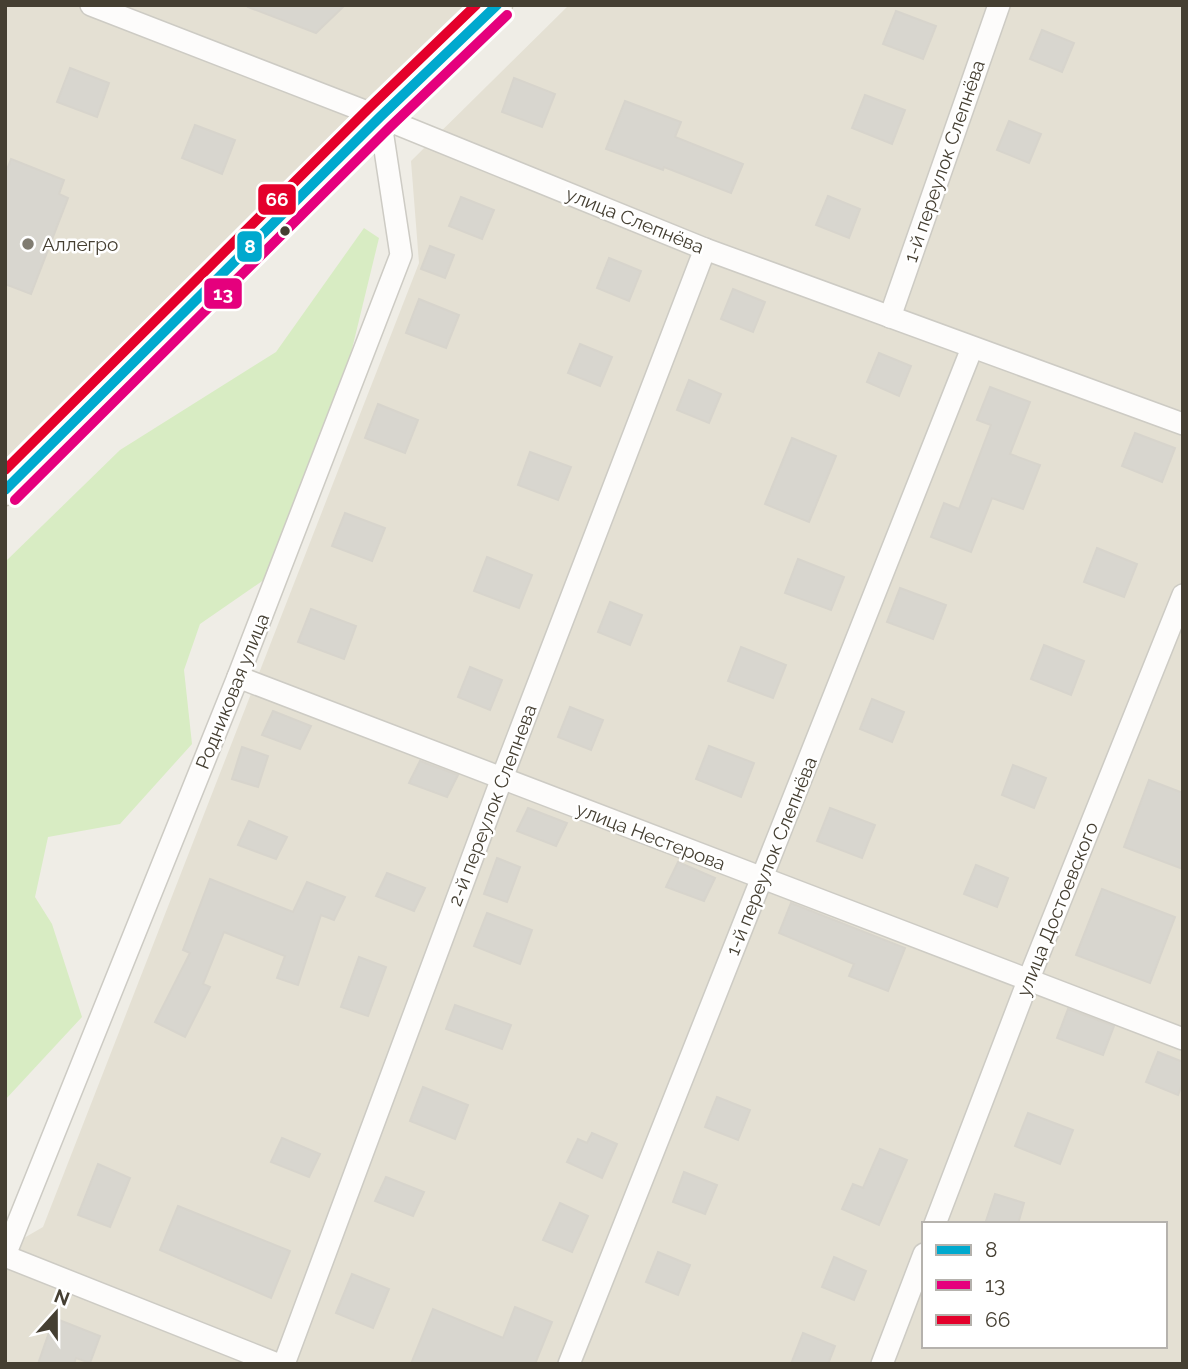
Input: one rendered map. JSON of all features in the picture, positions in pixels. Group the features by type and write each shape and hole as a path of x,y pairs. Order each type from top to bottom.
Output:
{"main road":[{"path":"5,490 380,117 497,5"}],"street":[{"name":"улица Слепнёва","path":"90,5 380,117 705,249 1183,424"},
{"name":"1-й переулок Слепнёва","path":"890,317 999,5"},
{"name":"Родниковая улица","path":"5,1255 238,677 401,255 380,117"},
{"name":"2-й переулок Слепнева","path":"284,1364 502,778 705,249"},
{"name":"1-й переулок Слепнёва","path":"569,1364 972,348"},
{"name":"улица Достоевского","path":"936,1222 1027,981 1183,595"},
{"name":"улица Нестерова","path":"238,677 1183,1039"},
{"path":"5,1255 277,1364"},
{"path":"882,1364 922,1259"}],"shaded area":[{"path":"5,5 484,5 5,473"},
{"path":"569,5 1183,5 1183,1364 5,1364 5,1249 43,1227 419,263 411,161"}],"green space":[{"path":"364,228 379,238 344,382 268,577 200,624 184,670 192,744 120,824 48,837 35,897 52,924 82,1017 5,1100 5,562 120,450 276,352"}],"building":[{"path":"345,5 316,33 248,7"},
{"path":"896,11 936,26 923,59 883,44"},
{"path":"1042,30 1074,43 1062,72 1030,59"},
{"path":"70,68 109,83 97,117 57,102"},
{"path":"514,78 555,94 542,127 502,112"},
{"path":"865,95 905,110 892,144 852,128"},
{"path":"625,101 681,122 675,137 743,164 731,193 664,167 663,170 606,149"},
{"path":"1009,121 1041,134 1029,163 997,150"},
{"path":"195,125 235,140 222,174 182,158"},
{"name":"Аллегро","path":"11,159 64,180 59,194 68,198 31,294 5,284 5,175"},
{"path":"828,196 860,209 849,238 816,225"},
{"path":"461,197 494,210 482,239 449,226"},
{"path":"430,246 454,255 445,278 421,269"},
{"path":"609,258 641,271 629,301 597,288"},
{"path":"733,289 765,302 753,332 721,319"},
{"path":"419,299 459,315 446,348 406,333"},
{"path":"580,344 612,357 600,386 568,373"},
{"path":"879,353 911,366 899,396 867,382"},
{"path":"689,380 721,394 709,423 677,410"},
{"path":"990,387 1030,402 1010,454 1040,465 1023,509 992,498 971,552 931,537 944,503 959,509 991,425 977,420"},
{"path":"378,404 418,420 405,453 365,438"},
{"path":"1135,433 1175,448 1162,482 1122,466"},
{"path":"792,438 836,456 809,522 765,504"},
{"path":"530,452 571,467 558,500 518,485"},
{"path":"345,513 385,528 372,561 332,546"},
{"path":"1097,548 1137,564 1124,597 1084,582"},
{"path":"487,557 532,575 519,608 474,591"},
{"path":"798,559 844,577 831,610 785,593"},
{"path":"900,588 946,605 933,639 887,622"},
{"path":"610,602 642,615 630,645 598,632"},
{"path":"311,609 356,626 344,659 298,642"},
{"path":"1044,645 1084,661 1071,695 1031,679"},
{"path":"741,647 786,665 773,698 728,681"},
{"path":"470,667 502,680 490,710 458,697"},
{"path":"872,699 904,712 892,742 860,729"},
{"path":"570,707 603,720 591,750 558,737"},
{"path":"273,711 311,726 300,749 262,735"},
{"path":"709,746 754,763 741,797 696,779"},
{"path":"242,747 268,756 258,787 232,779"},
{"path":"420,761 458,775 447,797 409,783"},
{"path":"1013,765 1046,778 1034,808 1002,795"},
{"path":"1149,780 1183,793 1183,869 1124,847"},
{"path":"528,808 567,823 556,846 517,831"},
{"path":"830,808 875,825 862,858 817,841"},
{"path":"249,821 287,837 276,859 238,845"},
{"path":"497,858 520,867 507,902 484,894"},
{"path":"678,862 715,878 704,901 666,887"},
{"path":"976,865 1008,878 997,907 964,894"},
{"path":"387,873 425,888 414,911 376,896"},
{"path":"210,879 293,912 307,882 345,897 334,920 321,915 298,985 277,978 285,956 224,932 203,984 210,987 185,1037 155,1022 190,953 183,950"},
{"path":"1102,889 1175,917 1150,983 1076,955"},
{"path":"791,903 905,948 888,991 849,976 854,964 779,933"},
{"path":"487,913 532,930 520,964 474,946"},
{"path":"359,957 386,967 368,1016 341,1007"},
{"path":"455,1005 511,1025 502,1049 446,1029"},
{"path":"1068,1009 1114,1026 1103,1055 1057,1038"},
{"path":"1158,1052 1183,1062 1183,1083 1178,1095 1146,1082"},
{"path":"423,1087 468,1105 455,1139 410,1121"},
{"path":"717,1097 750,1110 738,1140 705,1127"},
{"path":"1028,1113 1073,1130 1060,1164 1015,1146"},
{"path":"592,1133 617,1144 602,1178 567,1162 578,1139 587,1143"},
{"path":"282,1138 320,1154 309,1177 271,1162"},
{"path":"880,1149 907,1160 879,1225 842,1209 853,1184 863,1188"},
{"path":"98,1164 130,1178 110,1227 78,1215"},
{"path":"684,1172 717,1185 705,1214 673,1202"},
{"path":"386,1177 424,1192 413,1216 375,1201"},
{"path":"995,1194 1024,1203 1019,1222 986,1222"},
{"path":"560,1203 588,1216 572,1252 543,1240"},
{"path":"178,1206 290,1251 271,1298 160,1250"},
{"path":"658,1252 690,1265 678,1295 646,1282"},
{"path":"834,1257 866,1271 854,1300 822,1287"},
{"path":"352,1274 389,1289 373,1328 336,1313"},
{"path":"515,1307 552,1322 535,1364 411,1364 433,1309 503,1338"},
{"path":"54,1318 100,1336 90,1363 76,1358 74,1364 38,1364"},
{"path":"803,1333 835,1346 828,1364 791,1364"}],"transit line":[{"name":"66","path":"5,470 476,5"},
{"name":"8","path":"5,490 380,117 497,5"},
{"name":"13","path":"15,500 390,127 507,15"}],"place":[{"name":"Аллегро","path":"28,244"}]}
